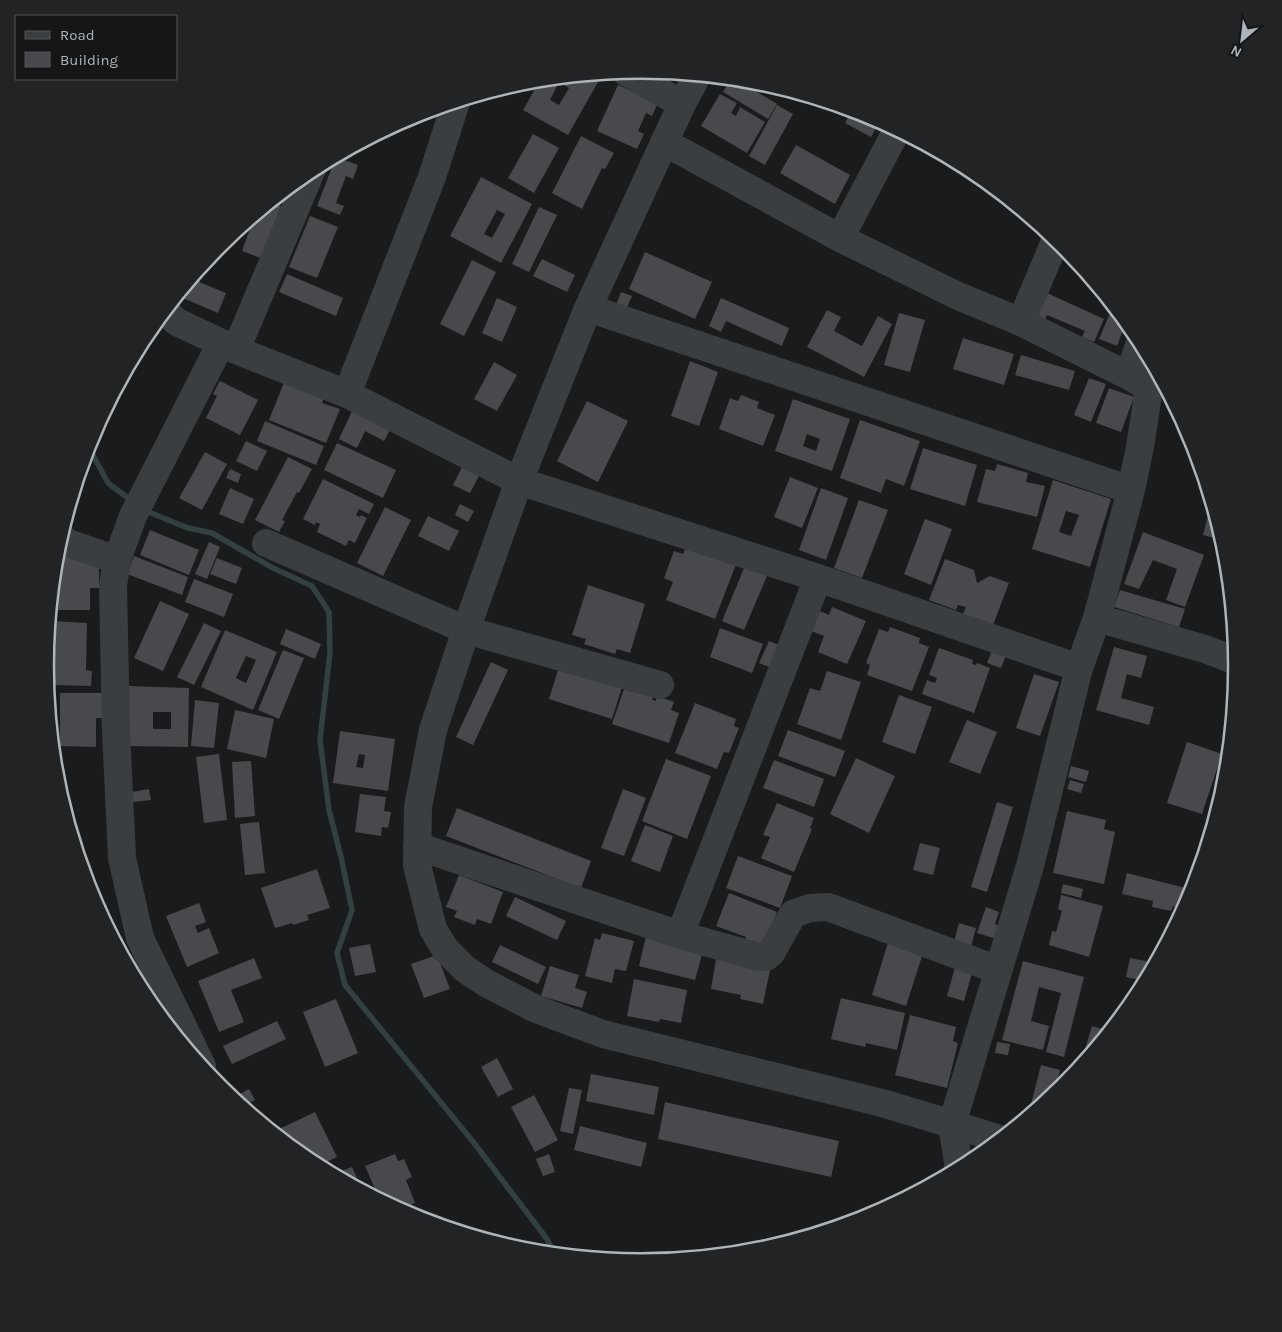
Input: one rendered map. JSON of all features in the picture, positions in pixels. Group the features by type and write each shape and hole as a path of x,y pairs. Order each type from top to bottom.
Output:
{"street":[{"path":"638,79 682,104"},
{"path":"694,82 664,142 588,308 519,481 433,730 418,807 417,846 417,865 433,929 445,949 465,969 494,988 536,1009 603,1034 882,1103 993,1136"},
{"path":"348,394 432,177 454,110"},
{"path":"840,238 894,136"},
{"path":"664,142 840,238 958,296 1021,322 1148,384"},
{"path":"191,1043 140,938 122,858 112,586 117,560 132,516 229,347 304,186"},
{"path":"1021,322 1053,248"},
{"path":"588,308 1131,490"},
{"path":"170,316 177,322 229,347 348,394 519,481 818,578 1079,668"},
{"path":"958,1160 952,1124 1030,866 1079,668 1097,618 1131,490 1140,448 1148,384 1144,363"},
{"path":"67,542 117,560"},
{"path":"266,543 466,630 660,685"},
{"path":"680,934 818,578"},
{"path":"1097,618 1204,649 1228,658"},
{"path":"417,846 680,934 759,957 766,957 771,953 793,914 810,908 828,907 998,970"}],"building":[{"path":"598,82 568,135 523,110 535,89 557,85 550,100 559,105 569,88 563,84"},
{"path":"618,85 658,103 652,116 646,113 638,131 644,134 637,149 597,131"},
{"path":"727,85 753,89 777,104 768,119 723,92"},
{"path":"720,94 737,103 731,113 736,116 740,107 765,122 747,153 701,126"},
{"path":"777,105 793,114 765,165 749,156"},
{"path":"848,117 876,128 871,137 845,123"},
{"path":"533,134 559,148 534,193 508,178"},
{"path":"581,136 614,153 605,169 602,168 582,209 552,193"},
{"path":"796,145 850,175 835,204 780,173"},
{"path":"343,160 358,165 353,179 346,176 336,203 344,206 340,215 317,206 332,167"},
{"path":"481,177 532,204 501,263 450,236","holes":["497,210 505,214 492,238 484,234"]},
{"path":"278,205 281,206 261,258 242,251 251,227"},
{"path":"539,207 557,215 529,272 512,264"},
{"path":"310,216 338,227 317,278 289,267"},
{"path":"645,252 712,282 695,319 629,289"},
{"path":"542,259 575,275 567,292 533,276"},
{"path":"472,260 496,272 464,336 440,324"},
{"path":"287,274 343,298 336,316 279,292"},
{"path":"201,277 199,282 226,293 218,313 184,298"},
{"path":"621,292 632,296 625,312 615,308"},
{"path":"1047,293 1104,319 1094,342 1082,337 1085,331 1047,315 1045,319 1037,316"},
{"path":"497,298 517,307 502,342 482,333"},
{"path":"721,298 789,328 782,346 726,321 721,332 709,326"},
{"path":"827,310 841,317 834,331 862,346 878,316 892,324 864,377 807,347"},
{"path":"899,313 925,320 910,372 884,365"},
{"path":"1110,313 1123,331 1117,346 1099,339"},
{"path":"963,338 1014,354 1004,385 953,369"},
{"path":"1021,355 1075,371 1069,390 1015,375"},
{"path":"690,361 718,372 699,426 671,416"},
{"path":"494,362 517,375 497,411 474,399"},
{"path":"1089,378 1106,384 1091,422 1074,415"},
{"path":"285,380 325,396 322,403 340,409 326,443 269,420"},
{"path":"220,381 258,400 240,435 206,418 217,396 213,394"},
{"path":"1109,388 1134,397 1121,432 1096,423"},
{"path":"741,395 759,402 757,408 775,415 763,446 719,429 730,398 738,401"},
{"path":"793,399 850,419 832,471 775,451","holes":["807,434 820,439 816,451 803,446"]},
{"path":"587,401 628,421 598,482 557,461"},
{"path":"354,407 392,426 384,441 365,431 357,448 339,439"},
{"path":"860,420 920,441 904,486 886,479 881,493 840,478"},
{"path":"265,421 324,446 316,465 257,441"},
{"path":"246,441 267,451 257,471 236,461"},
{"path":"337,443 396,470 383,498 324,470"},
{"path":"923,448 977,465 965,506 910,489"},
{"path":"205,452 227,464 202,510 179,498"},
{"path":"288,457 312,469 282,520 285,521 279,532 255,520"},
{"path":"997,464 1028,473 1026,482 1045,486 1037,517 977,502 986,469 995,471"},
{"path":"462,467 479,476 470,493 453,485"},
{"path":"230,469 241,474 238,483 226,478"},
{"path":"790,477 818,488 802,528 774,517"},
{"path":"323,479 374,504 369,514 359,509 356,515 367,518 355,543 349,540 346,546 317,532 320,524 316,522 315,525 303,519"},
{"path":"1053,480 1111,499 1090,567 1032,549","holes":["1066,511 1079,515 1071,536 1059,532"]},
{"path":"230,488 254,499 243,524 219,514"},
{"path":"821,488 848,498 826,560 799,550"},
{"path":"859,500 888,510 862,578 834,568"},
{"path":"460,504 474,511 468,522 455,515"},
{"path":"385,507 411,520 383,576 357,563"},
{"path":"1208,515 1214,538 1203,535"},
{"path":"428,516 459,531 449,551 418,536"},
{"path":"925,519 952,529 931,585 904,574"},
{"path":"150,530 199,550 189,575 140,555"},
{"path":"1143,532 1204,555 1185,607 1166,600 1177,569 1153,560 1139,589 1124,584"},
{"path":"209,542 220,547 207,579 195,574"},
{"path":"687,545 736,564 715,619 666,600 673,582 664,578 674,551 683,554"},
{"path":"64,556 99,556 99,588 90,588 90,610 58,610"},
{"path":"134,556 188,577 182,595 127,574"},
{"path":"217,558 242,568 236,584 210,574"},
{"path":"945,559 974,570 977,583 990,576 1009,583 993,625 963,614 966,607 958,605 956,610 929,600"},
{"path":"745,566 767,576 744,630 722,621"},
{"path":"194,579 233,594 224,617 185,602"},
{"path":"588,585 645,604 630,653 617,649 615,654 584,644 586,639 572,635"},
{"path":"1120,590 1185,609 1179,627 1114,607"},
{"path":"160,601 189,614 163,671 134,658"},
{"path":"832,607 866,621 847,664 818,652 824,636 811,631 820,611 829,615"},
{"path":"56,621 87,623 86,670 92,671 91,686 55,685"},
{"path":"204,623 221,631 194,685 177,677"},
{"path":"890,627 920,638 919,643 929,647 912,691 867,675 870,665 866,663 879,629 888,632"},
{"path":"720,628 763,644 752,673 710,657"},
{"path":"286,629 321,644 315,659 280,644"},
{"path":"225,630 277,652 253,710 201,687","holes":["246,656 256,660 246,683 236,678"]},
{"path":"769,641 786,648 777,670 759,663"},
{"path":"1114,647 1147,656 1141,678 1127,674 1121,698 1154,707 1149,725 1096,710"},
{"path":"939,648 973,660 972,664 976,665 977,663 990,668 974,713 922,694 927,680 935,683 937,678 929,675"},
{"path":"993,648 1007,653 1001,668 987,663"},
{"path":"283,650 304,658 279,719 258,710"},
{"path":"491,662 508,670 473,745 456,737"},
{"path":"559,667 622,687 612,719 549,699"},
{"path":"827,671 861,682 841,740 797,724 810,688 820,691"},
{"path":"1034,674 1059,682 1040,736 1016,728"},
{"path":"129,686 189,688 188,747 128,746","holes":["153,712 171,712 171,729 153,729"]},
{"path":"624,689 632,692 633,689 653,696 652,700 656,701 657,696 674,702 671,710 679,713 669,743 612,724"},
{"path":"60,693 102,693 102,718 96,718 96,747 60,746"},
{"path":"899,695 932,707 915,754 882,742"},
{"path":"195,700 219,703 214,748 191,746"},
{"path":"695,703 736,719 734,726 739,728 729,753 724,752 717,769 675,753"},
{"path":"235,710 274,719 266,758 227,749"},
{"path":"967,720 997,732 980,774 949,762"},
{"path":"788,730 845,751 835,777 778,756"},
{"path":"340,731 395,739 388,791 333,783","holes":["359,754 365,755 363,768 356,767"]},
{"path":"1187,742 1221,754 1202,814 1167,803"},
{"path":"219,754 227,820 204,823 196,757"},
{"path":"856,758 895,776 869,833 830,814"},
{"path":"666,759 711,776 687,839 642,821"},
{"path":"774,760 824,779 814,807 763,788"},
{"path":"251,761 255,816 235,818 232,762"},
{"path":"1071,766 1089,771 1086,782 1068,777"},
{"path":"1070,780 1084,784 1081,793 1067,789"},
{"path":"149,789 151,800 133,802 132,792"},
{"path":"623,789 646,798 624,856 601,848"},
{"path":"360,794 386,797 384,811 391,812 388,828 382,827 381,836 355,832"},
{"path":"997,802 1013,807 987,892 971,887"},
{"path":"777,803 814,818 810,828 812,829 794,872 761,858 770,837 763,835"},
{"path":"457,808 591,861 581,888 446,836"},
{"path":"1067,811 1106,820 1104,829 1115,832 1104,884 1053,873"},
{"path":"259,822 265,873 245,875 240,824"},
{"path":"645,825 673,836 660,872 631,861"},
{"path":"920,843 940,848 933,875 913,870"},
{"path":"738,856 792,876 780,908 726,888"},
{"path":"317,869 330,908 307,915 309,920 275,928 261,888"},
{"path":"1127,873 1185,888 1177,907 1173,906 1171,911 1152,907 1153,901 1122,894"},
{"path":"459,875 503,892 491,924 477,919 475,925 454,917 457,911 446,907"},
{"path":"1063,884 1083,889 1081,898 1061,893"},
{"path":"729,893 777,912 763,950 744,943 746,937 716,926"},
{"path":"1061,895 1103,906 1089,957 1049,945 1052,931 1056,932 1062,911 1058,909"},
{"path":"515,897 566,921 557,940 506,916"},
{"path":"199,903 206,922 195,926 198,933 209,928 219,953 187,967 166,916"},
{"path":"986,907 999,912 995,924 1000,926 996,939 977,933"},
{"path":"959,923 976,928 970,950 953,945"},
{"path":"602,933 634,941 626,971 615,969 612,983 585,976 595,938 600,940"},
{"path":"646,936 703,951 695,980 639,966"},
{"path":"889,939 924,950 906,1006 872,995"},
{"path":"370,944 376,972 355,976 349,948"},
{"path":"500,945 546,967 538,984 492,962"},
{"path":"437,955 450,989 424,998 411,964"},
{"path":"254,958 262,978 231,990 244,1022 219,1032 198,981"},
{"path":"1130,958 1149,962 1137,979 1126,977"},
{"path":"716,959 770,970 763,1004 740,999 741,995 711,989"},
{"path":"957,960 974,966 964,1001 947,996"},
{"path":"1023,961 1084,977 1064,1057 1046,1052 1061,993 1039,987 1031,1021 1049,1026 1043,1050 1002,1040"},
{"path":"550,966 579,975 575,988 587,992 582,1008 541,996"},
{"path":"634,979 687,990 681,1023 660,1019 659,1022 627,1016"},
{"path":"841,998 905,1013 897,1050 866,1043 865,1047 831,1039"},
{"path":"336,999 358,1053 325,1067 303,1012"},
{"path":"910,1015 956,1027 953,1041 958,1043 947,1088 895,1075"},
{"path":"277,1021 286,1039 232,1064 223,1046"},
{"path":"1092,1026 1102,1029 1084,1051"},
{"path":"997,1042 1010,1044 1008,1055 995,1053"},
{"path":"497,1058 513,1089 498,1097 481,1067"},
{"path":"1041,1065 1060,1070 1058,1079 1031,1105"},
{"path":"591,1074 659,1087 654,1115 586,1101"},
{"path":"569,1088 582,1090 573,1134 560,1131"},
{"path":"249,1089 255,1100 249,1103 240,1094"},
{"path":"534,1095 558,1140 535,1152 511,1107"},
{"path":"665,1102 839,1141 831,1177 658,1139"},
{"path":"315,1112 337,1157 327,1162 280,1129"},
{"path":"580,1126 647,1143 641,1167 574,1150"},
{"path":"395,1154 398,1161 404,1159 412,1177 406,1180 415,1203 408,1205 376,1190 365,1166"},
{"path":"549,1154 555,1172 543,1176 536,1159"},
{"path":"352,1167 358,1181 347,1175 341,1171"}],"waterway":[{"path":"93,455 108,483 132,501"},
{"path":"144,509 188,528 212,533 273,568 312,586 329,612 330,652 320,740 329,810 352,910 337,953 345,985 474,1143 550,1246"}]}
